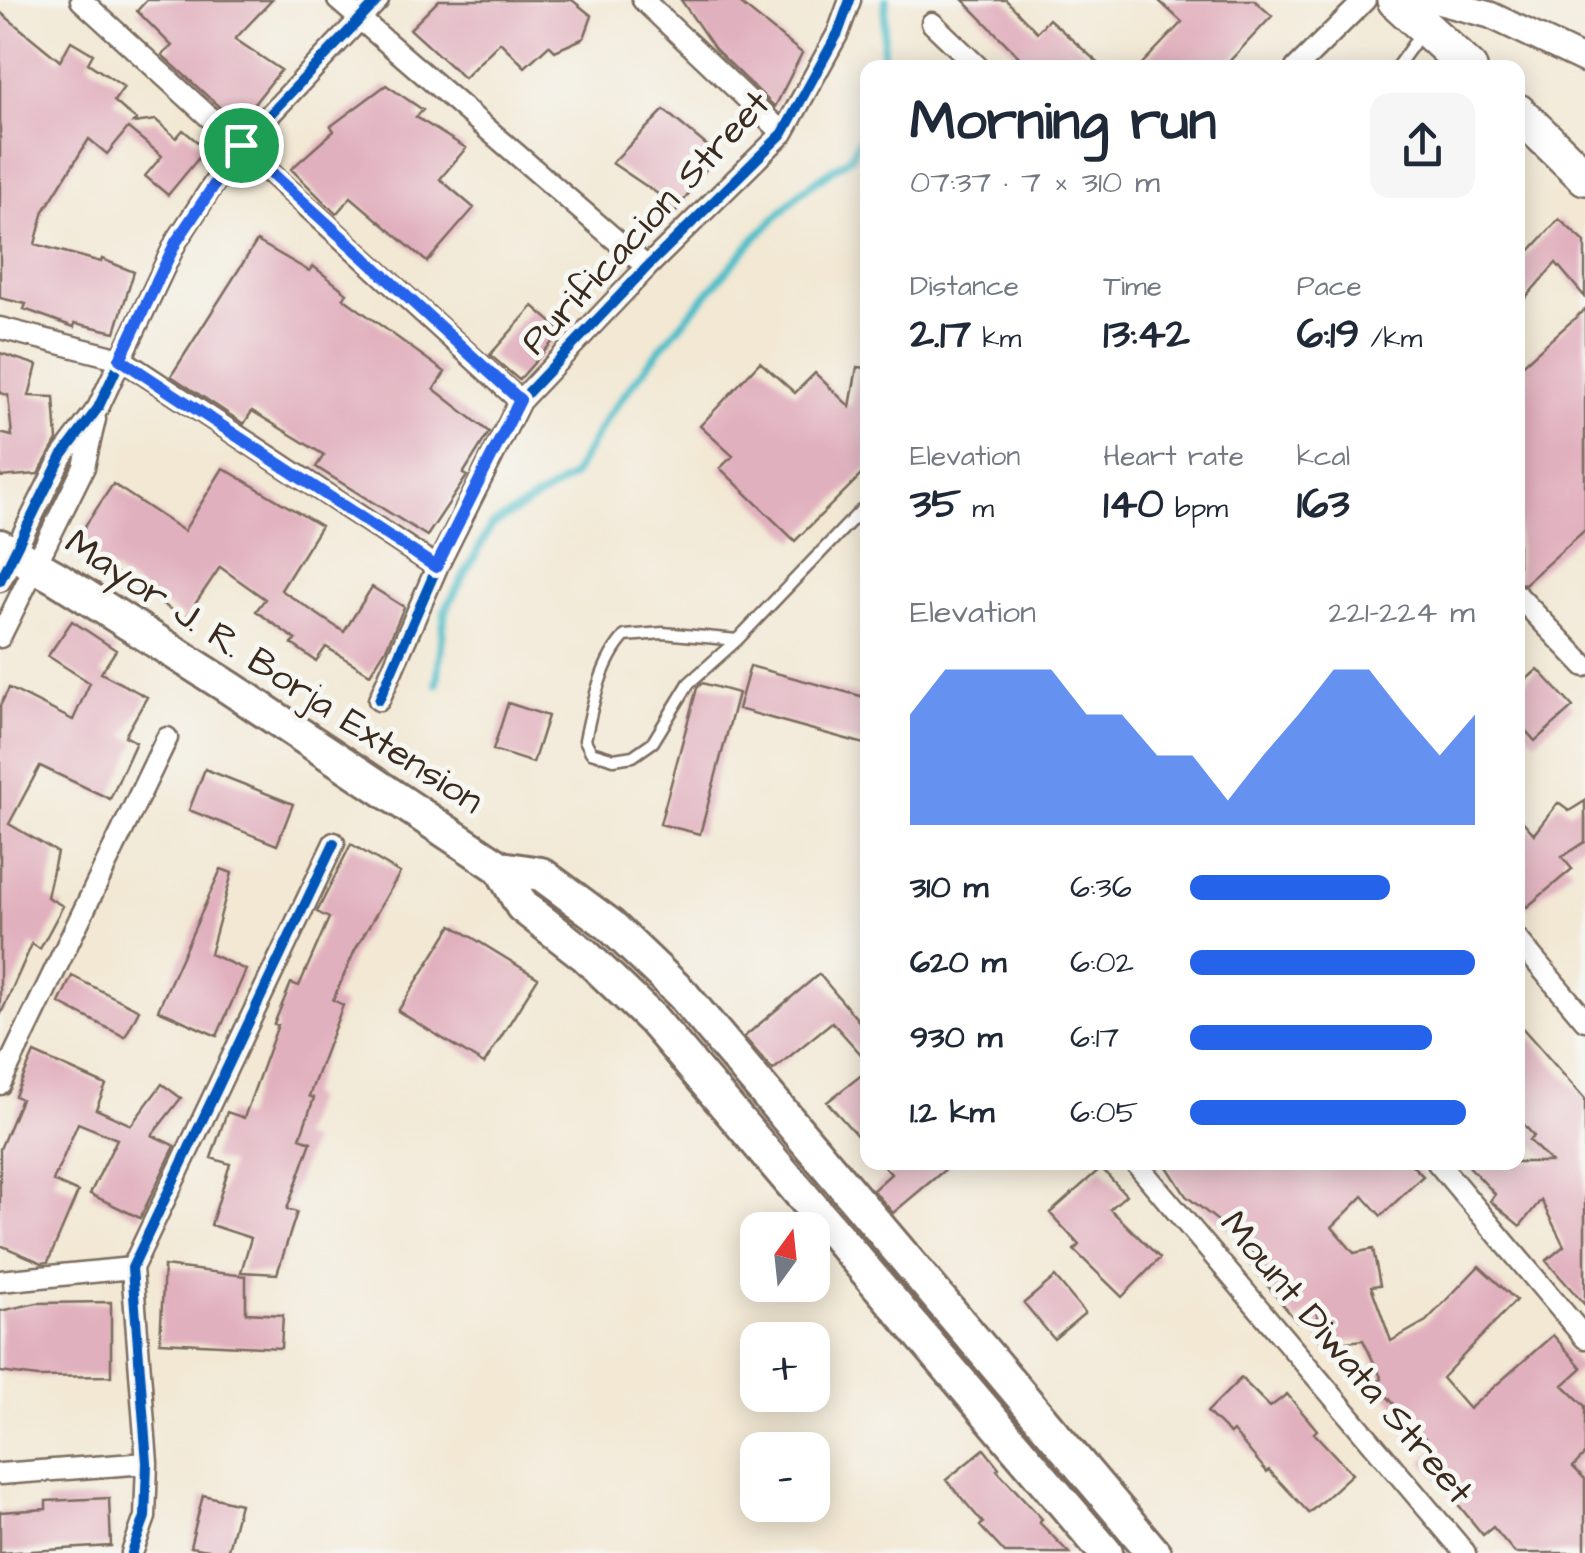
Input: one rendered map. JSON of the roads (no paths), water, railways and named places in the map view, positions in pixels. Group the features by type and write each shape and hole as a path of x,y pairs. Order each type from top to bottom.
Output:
{"highway":[{"path":"1396,0 1429,14 1463,60"},
{"path":"1528,127 1585,178"}],"main road":[{"name":"Mayor J. R. Borja Extension","path":"12,562 447,830 489,860 522,906 586,955 653,1020 1106,1553"},
{"name":"Mayor J. R. Borja Extension","path":"489,860 542,874 610,925 683,995 1154,1553"},
{"path":"797,1189 826,1164"},
{"path":"1003,1432 1031,1404"}],"street":[{"path":"81,0 520,400"},
{"path":"338,0 647,267"},
{"path":"0,637 12,562 62,456 98,408 176,242 241,145 378,0"},
{"path":"643,0 783,133"},
{"name":"Purificacion Street","path":"379,700 436,567 520,400 783,133 838,34 850,0"},
{"path":"1304,60 1365,0"},
{"path":"1429,14 1490,16 1585,60"},
{"path":"932,22 971,60"},
{"path":"0,328 120,359 436,567"},
{"path":"1525,603 1585,666"},
{"path":"0,1084 167,738"},
{"path":"132,1553 145,1516 147,1463 132,1268 334,843"},
{"path":"1525,948 1585,1020"},
{"name":"Mount Diwata Street","path":"1142,1170 1465,1553"},
{"path":"1444,1170 1585,1338"},
{"path":"0,1281 132,1268"},
{"path":"0,1474 147,1463"}],"lane":[{"path":"1401,60 1429,14"},
{"path":"737,640 662,633 626,636 614,647 591,710 585,740 591,752 614,759 633,756 654,742 689,683 737,640 860,512"}],"waterway":[{"path":"882,60 886,0"},
{"path":"437,684 445,611 491,526 572,477 607,417 665,343 754,239 802,191 851,157 860,137"}]}
